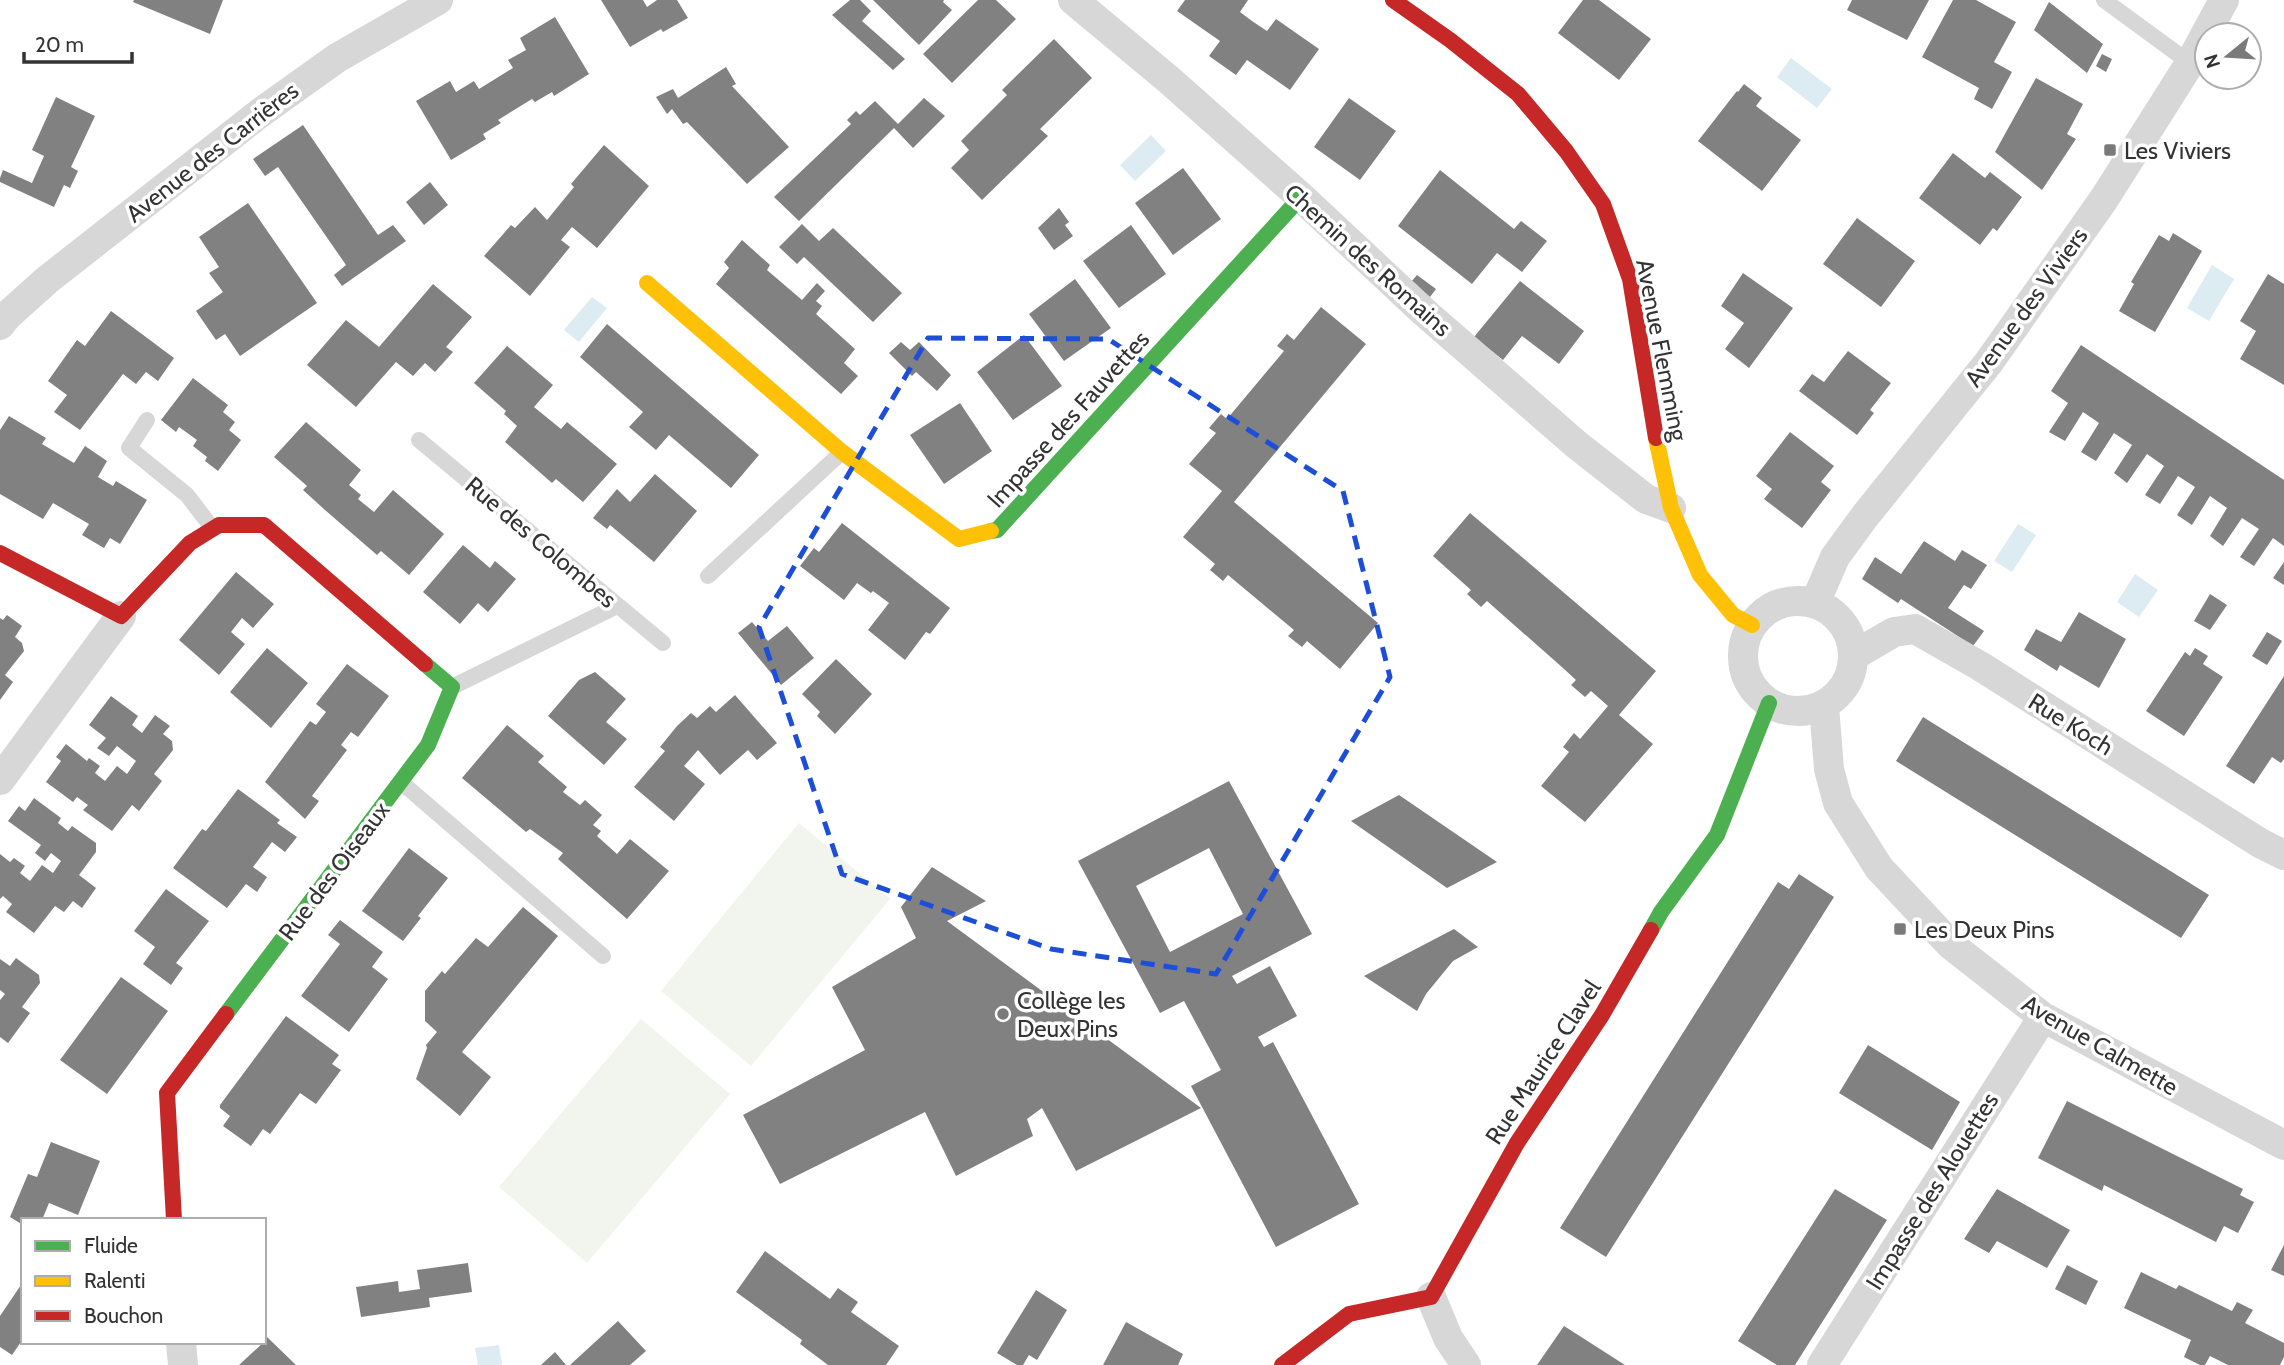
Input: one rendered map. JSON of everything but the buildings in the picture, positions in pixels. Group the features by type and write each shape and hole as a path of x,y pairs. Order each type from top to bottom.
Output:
{"street":[{"name":"Avenue des Carrières","path":"0,325 47,280 260,113 337,58 438,0"},
{"name":"Chemin des Romains","path":"1073,0 1168,79 1424,312 1577,445 1646,499 1671,508"},
{"name":"Avenue Flemming","path":"1393,0 1450,40 1518,94 1566,150 1602,204 1630,279 1648,398 1671,508 1700,575 1733,615 1752,625"},
{"name":"Avenue des Viviers","path":"1815,603 1835,557 1989,362 2104,199 2190,63 2224,0"},
{"name":"Impasse des Fauvettes","path":"647,283 842,452 959,539 997,530 1301,198"},
{"path":"0,780 121,617 190,543 219,525 264,525 452,687"},
{"path":"0,553 121,617"},
{"path":"1791,601 1815,603 1831,611 1843,623 1851,638 1853,656 1850,675 1840,693 1824,706 1806,711 1787,711 1769,703 1755,692 1747,677 1743,659 1745,642 1752,625 1768,609 1791,601"},
{"name":"Rue Koch","path":"1853,656 1894,632 1915,629 1980,666 2260,843 2284,855"},
{"name":"Rue des Oiseaux","path":"174,1218 167,1093 428,745 452,687"},
{"name":"Rue Maurice Clavel","path":"1431,1297 1517,1143 1602,1014 1661,912 1717,835 1769,703"},
{"name":"Avenue Calmette","path":"1824,706 1829,769 1838,803 1879,868 1951,945 2043,1017 2284,1145"},
{"name":"Impasse des Alouettes","path":"1822,1365 2043,1017"},
{"path":"1282,1365 1349,1314 1431,1297 1448,1338 1466,1365"},
{"path":"181,1344 183,1365"}],"lane":[{"path":"2104,0 2190,63"},
{"path":"147,420 129,448 187,495 213,529"},
{"name":"Rue des Colombes","path":"419,440 663,643"},
{"path":"708,576 842,452"},
{"path":"452,687 617,606"},
{"path":"401,782 603,956"}],"highlighted area":[{"path":"928,338 1108,339 1343,491 1390,677 1216,974 1051,949 842,874 759,627"}],"shaded area":[{"path":"1791,58 1832,89 1817,108 1777,77"},
{"path":"1151,135 1166,151 1135,181 1120,165"},
{"path":"2212,265 2234,279 2209,321 2187,308"},
{"path":"592,297 607,308 579,342 564,330"},
{"path":"2018,524 2036,535 2012,572 1994,561"},
{"path":"2135,574 2158,590 2139,617 2117,602"},
{"path":"799,823 890,899 751,1066 661,991"},
{"path":"641,1019 730,1094 587,1263 499,1187"},
{"path":"499,1345 502,1365 478,1365 475,1348"}],"traffic: fast":[{"path":"991,531 997,530 1301,197"},
{"path":"226,1014 428,745 452,687 425,664"},
{"path":"1651,930 1717,835 1769,703"}],"traffic: slow":[{"path":"647,283 842,452 959,539 991,531"},
{"path":"1656,438 1671,508 1700,575 1733,615 1752,625"}],"traffic: jam":[{"path":"1393,0 1450,40 1518,94 1566,151 1603,204 1630,279 1656,438"},
{"path":"0,553 121,616 190,543 219,525 264,525 425,664"},
{"path":"1282,1365 1349,1314 1431,1297 1517,1143 1602,1015 1651,930"},
{"path":"174,1218 167,1093 226,1014"}],"place":[{"name":"Les Viviers","path":"2110,150"},
{"name":"Les Deux Pins","path":"1900,929"},
{"name":"Collège les Deux Pins","path":"1003,1014"}]}
